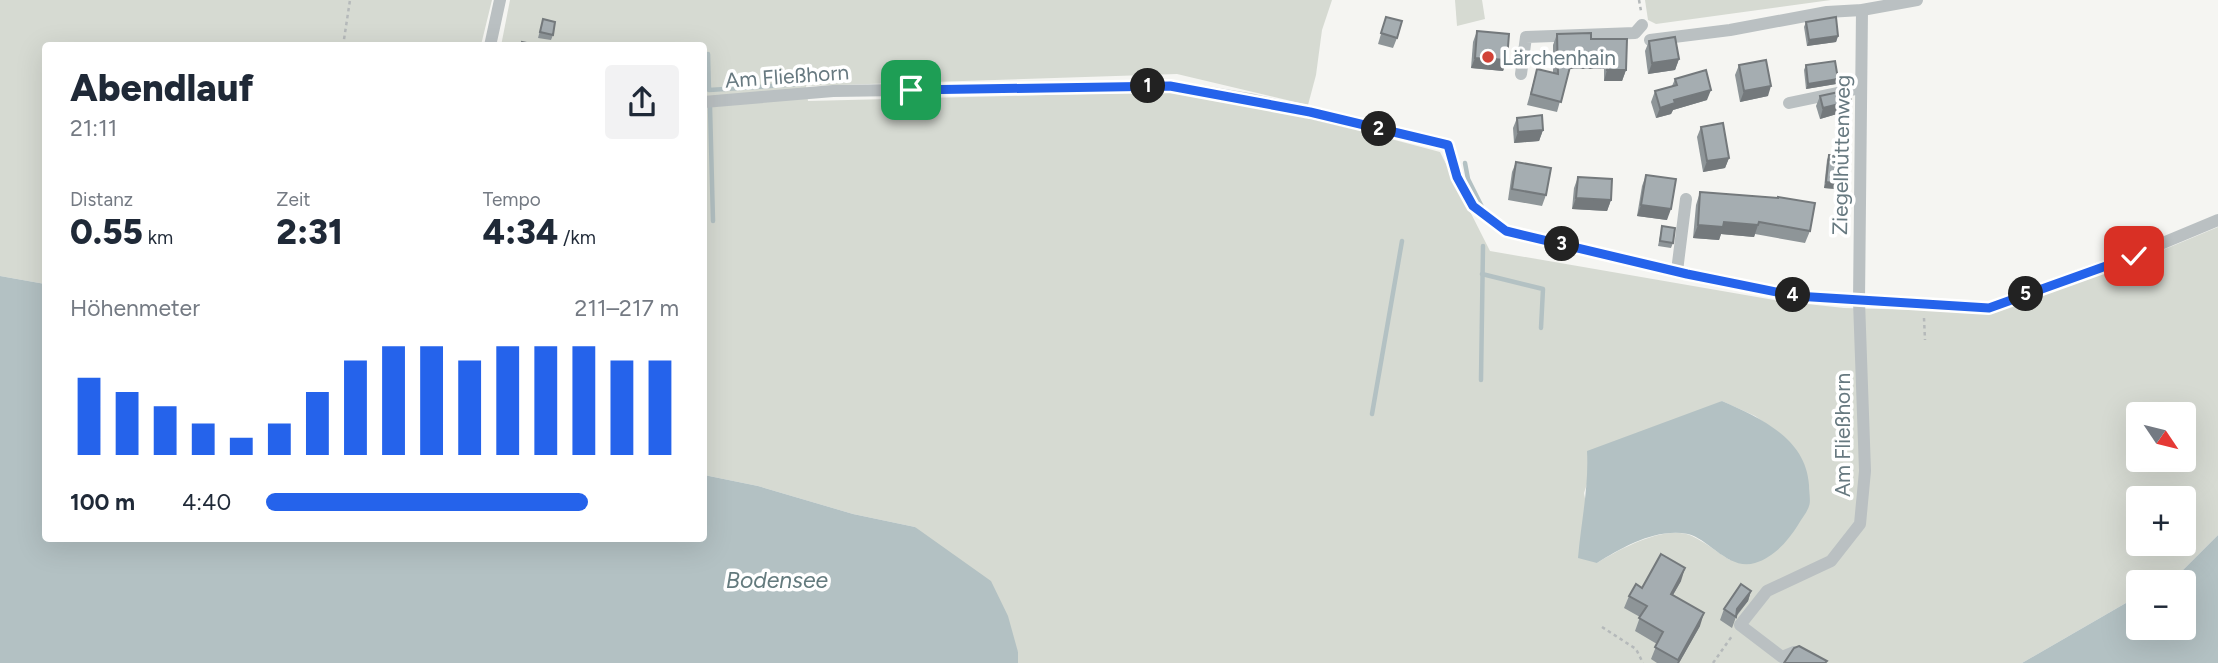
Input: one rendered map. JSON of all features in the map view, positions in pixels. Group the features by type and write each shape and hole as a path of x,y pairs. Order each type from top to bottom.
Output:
{"street":[{"path":"491,42 500,0"},
{"path":"1650,40 1917,0"},
{"name":"Ziegelhüttenweg","path":"1859,301 1862,10"},
{"path":"1521,74 1526,37 1635,33 1642,25"},
{"name":"Am Fließhorn","path":"707,102 832,91 1170,86 1242,98 1448,145 1457,177 1473,206 1506,231 1796,296 1859,301 1989,308 2134,256 2218,220"},
{"path":"1789,103 1861,88"},
{"path":"1677,271 1686,199"},
{"name":"Am Fließhorn","path":"1740,625 1767,591 1831,561 1860,524 1865,471 1859,301"},
{"path":"1740,625 1782,657 1794,652 1814,663"}],"path":[{"path":"344,42 350,0"},
{"path":"1924,304 1925,340"},
{"path":"1713,663 1740,625"},
{"path":"1602,627 1636,649 1643,663"}],"shaded area":[{"path":"0,0 492,0 482,42 42,42 42,283 0,276"},
{"path":"510,0 1332,0 1322,30 1316,75 1308,105 1177,74 806,86 808,101 1170,92 1308,117 1440,152 1490,251 1780,301 1844,308 1993,312 2134,262 2218,227 2218,535 2183,570 2126,570 2126,603 2022,663 1018,663 1018,652 915,527 853,514 758,486 707,476 707,42 502,42","holes":["1722,401 1755,416 1782,435 1730,560 1692,536 1669,533 1643,540 1597,563 1584,493 1589,478"]},
{"path":"1455,0 1482,0 1485,19 1457,26"},
{"path":"1645,0 1831,0 1656,24 1648,20"}],"water":[{"name":"Bodensee","path":"0,276 42,283 42,542 707,542 707,476 758,486 853,514 915,527 991,581 1008,616 1018,652 1018,663 0,663"},
{"path":"1722,401 1779,432 1799,454 1806,469 1809,506 1785,542 1768,557 1746,564 1728,559 1696,537 1676,533 1640,540 1597,563 1578,558 1586,491 1587,451"},
{"path":"2218,535 2218,663 2022,663 2126,603 2126,640 2196,640 2196,570 2183,570"}],"building":[{"path":"1386,17 1402,21 1397,38 1381,33"},
{"path":"1836,17 1838,36 1809,40 1806,22"},
{"path":"543,19 555,22 553,35 540,32"},
{"path":"1477,31 1509,34 1507,60 1475,58"},
{"path":"1591,33 1591,39 1627,39 1626,70 1607,70 1607,58 1572,59 1561,102 1531,94 1537,69 1558,74 1557,34"},
{"path":"1675,37 1679,59 1652,63 1649,41"},
{"path":"1766,60 1771,86 1744,91 1739,65"},
{"path":"1835,61 1838,79 1808,84 1806,65"},
{"path":"1706,70 1711,90 1674,100 1675,103 1660,108 1655,91 1677,85 1675,79"},
{"path":"1848,90 1851,101 1823,108 1820,96"},
{"path":"1542,115 1543,130 1518,132 1517,118"},
{"path":"1723,123 1729,158 1707,161 1701,127"},
{"path":"1829,155 1841,156 1838,184 1826,182"},
{"path":"1516,162 1551,168 1546,195 1512,189"},
{"path":"1646,175 1676,179 1671,209 1641,205"},
{"path":"1578,177 1612,179 1611,200 1576,198"},
{"path":"1700,192 1778,197 1815,203 1810,231 1759,222 1758,225 1724,222 1723,227 1698,225"},
{"path":"1662,226 1675,228 1673,243 1660,241"},
{"path":"1661,554 1685,568 1671,594 1704,613 1678,660 1655,647 1663,632 1639,618 1647,606 1629,596 1636,584 1642,588"},
{"path":"1741,584 1751,591 1737,609 1736,617 1724,609"},
{"path":"1799,646 1827,661 1784,663 1794,648"}],"waterway":[{"path":"708,54 709,90 801,84"},
{"path":"710,106 713,221"},
{"path":"1465,163 1468,179 1482,207"},
{"path":"1372,414 1402,241"},
{"path":"1481,380 1483,246"},
{"path":"1482,274 1543,289 1541,328"}],"place":[{"name":"Lärchenhain","path":"1488,57"}],"route":[{"path":"911,90 1170,86 1310,112 1448,145 1457,177 1473,206 1506,231 1687,274 1796,296 1989,308 2134,256"}]}
